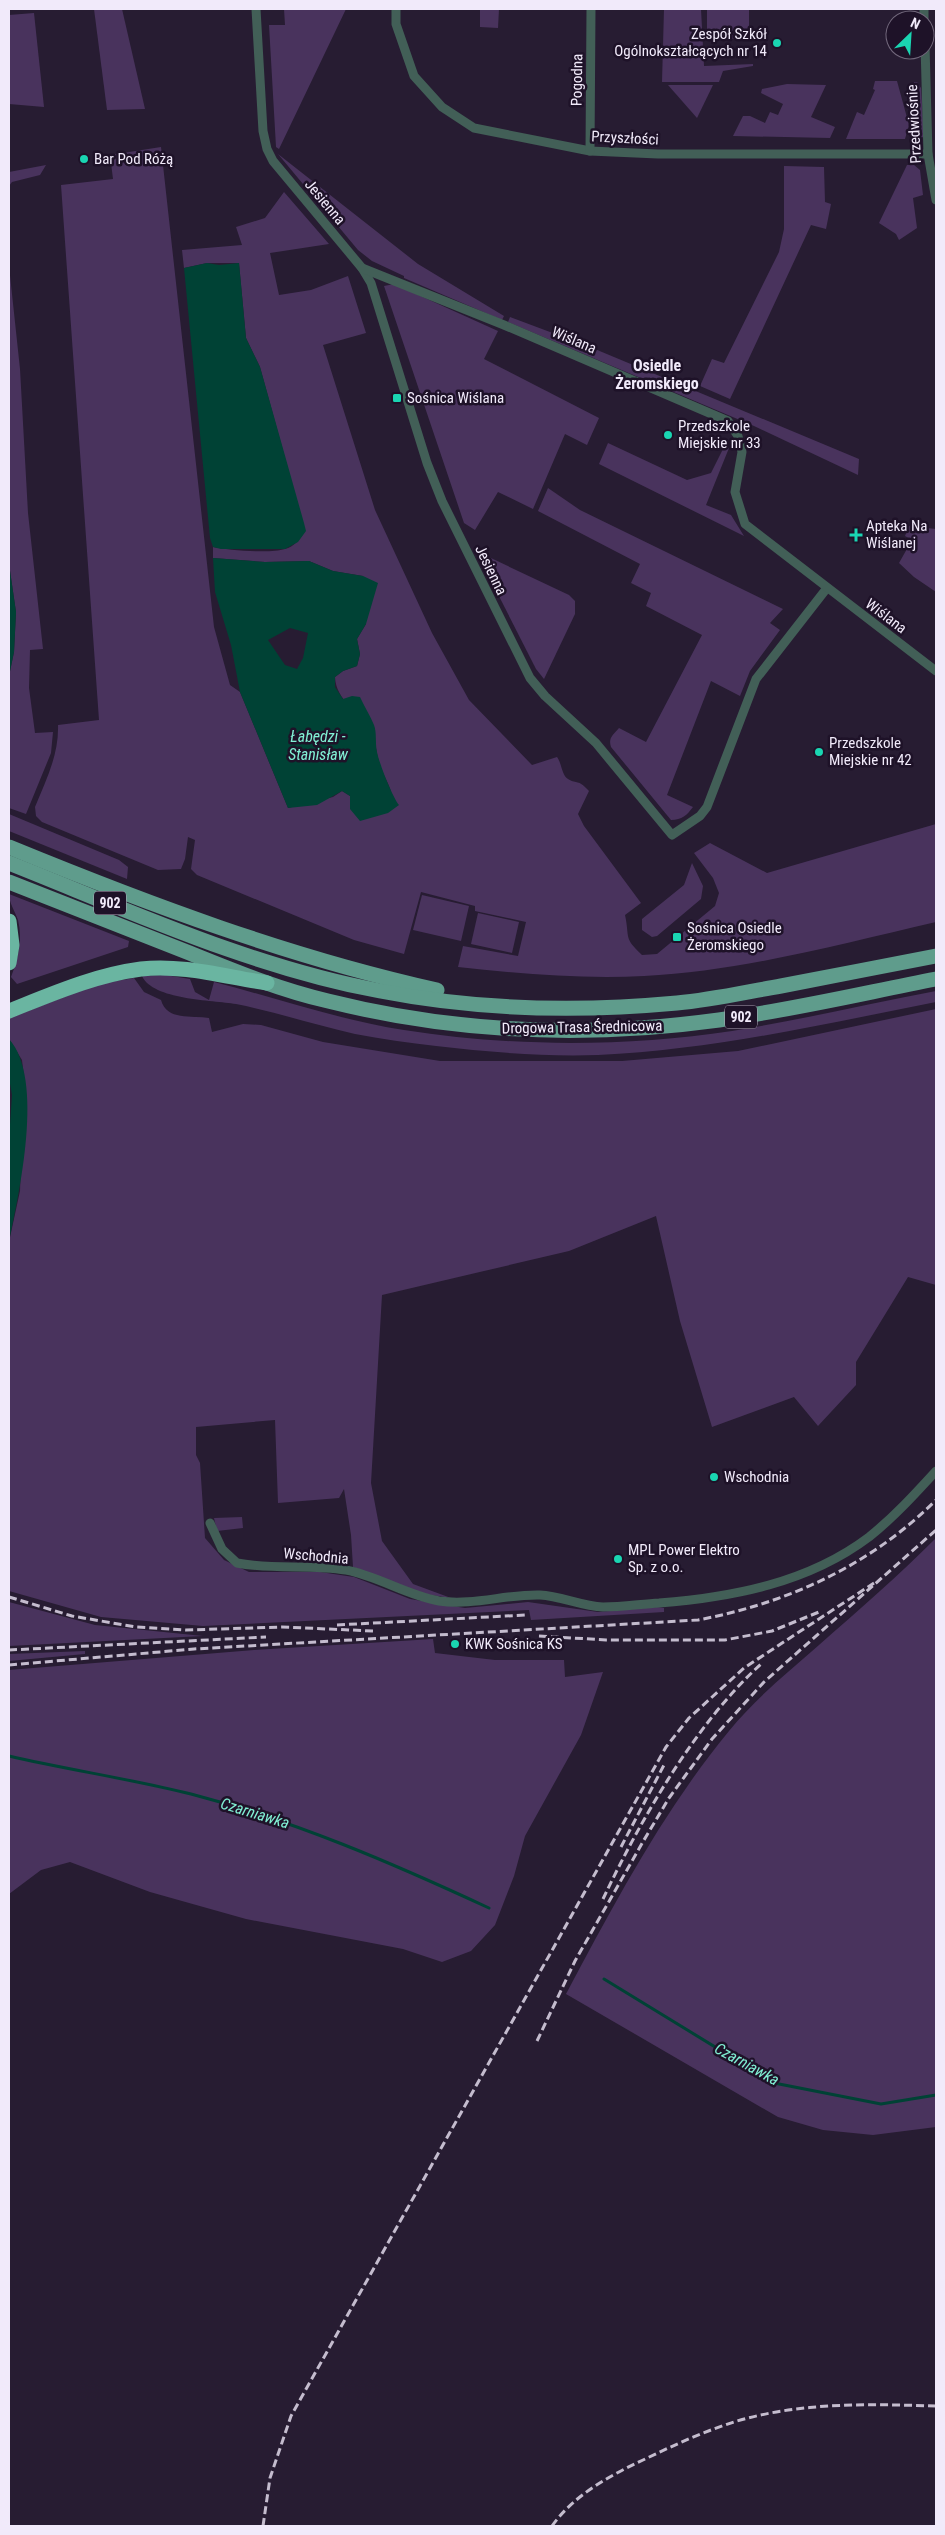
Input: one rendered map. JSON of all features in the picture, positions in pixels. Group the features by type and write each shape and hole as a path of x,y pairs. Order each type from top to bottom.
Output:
{"highway":[{"path":"9,921 12,945 9,963"},
{"path":"9,1011 109,975 142,969 207,967 267,983"}],"main road":[{"path":"9,847 216,927 278,948 383,978 504,1006"},
{"name":"Drogowa Trasa Średnicowa","path":"9,863 211,942 278,966 380,991 504,1006 579,1008 678,1003 717,998 936,956"},
{"name":"902","path":"9,882 207,967"},
{"name":"Drogowa Trasa Średnicowa","path":"267,983 326,1001 388,1015 443,1024 507,1030 543,1031 626,1029 720,1020 936,979"}],"street":[{"name":"Jesienna","path":"256,9 263,131 267,148 273,161 362,268 371,283 427,463 442,501 530,678 545,696 596,743 672,835 700,816 707,807 756,679 827,588"},
{"name":"Przyszłości","path":"396,9 396,24 414,76 442,107 474,128 590,151 658,154 928,154"},
{"name":"Pogodna","path":"590,151 592,9"},
{"name":"Przedwiośnie","path":"925,60 928,154 936,200"},
{"name":"Wiślana","path":"362,268 504,325 728,421 738,436 742,452 735,492 745,524 936,671"},
{"name":"Wschodnia","path":"210,1522 222,1549 237,1563 348,1570 420,1597 441,1601 466,1603 527,1595 546,1596 588,1605 613,1607 711,1599 755,1590 799,1575 867,1538 896,1514 936,1471"}],"shaded area":[{"path":"94,9 122,9 145,109 107,110"},
{"path":"284,9 346,9 279,149 276,147 269,25 285,25"},
{"path":"480,9 499,9 498,28 480,27"},
{"path":"664,9 701,9 704,66 753,64 753,66 723,71 719,82 662,82"},
{"path":"707,9 749,9 749,39 707,39"},
{"path":"34,13 44,107 9,104 9,15"},
{"path":"875,81 897,81 909,125 905,139 846,139 857,112 864,115 875,90 873,89"},
{"path":"914,82 917,82 921,88 924,137 917,138 909,109"},
{"path":"787,84 826,85 811,117 835,127 830,138 733,136 743,116 750,116 765,123 770,112 778,115 783,104 761,93 762,89"},
{"path":"668,85 713,85 697,118"},
{"path":"161,147 214,627 230,685 240,692 288,808 333,797 342,791 350,796 351,803 392,798 378,758 374,727 349,705 339,693 336,685 335,677 343,671 357,666 360,654 357,639 366,624 363,576 333,571 309,561 265,562 213,558 213,547 260,551 285,549 294,545 305,531 260,367 246,338 239,263 207,263 184,268 182,250 242,245 236,227 265,218 284,192 329,244 270,253 279,295 311,290 348,276 366,333 323,345 375,510 432,633 469,700 532,765 557,757 566,777 571,781 580,783 589,791 578,814 584,826 641,903 625,915 628,937 636,949 642,955 657,954 715,906 719,893 713,878 694,853 710,843 767,873 936,824 936,922 755,963 681,973 621,977 575,976 528,974 458,967 463,946 518,956 526,922 475,911 475,906 421,892 404,954 354,940 197,875 191,869 195,840 188,837 185,859 181,869 158,870 42,822 36,816 35,807 54,757 58,725 99,720 61,185 113,179 110,155"},
{"path":"278,154 418,264 504,316 502,320 404,278 404,276 372,261 358,250"},
{"path":"46,165 40,175 12,182 9,186 9,172"},
{"path":"907,165 914,165 920,170 923,195 913,198 917,228 899,240 896,234 879,223"},
{"path":"784,166 824,167 825,202 831,204 826,229 811,225 730,399 700,386 712,359 724,363 779,252 784,229"},
{"path":"9,266 20,369 28,513 43,649 30,650 29,688 35,733 53,732 51,753 26,814 9,808 9,676 14,652 16,612 9,564"},
{"path":"394,284 498,331 484,359 599,418 587,445 565,434 533,509 498,492 475,530 464,523 384,286"},
{"path":"510,317 590,347 859,459 858,475 754,426 508,322"},
{"path":"608,443 687,480 711,473 726,443 729,448 706,505 731,515 744,536 599,464"},
{"path":"548,488 580,510 783,609 770,623 780,630 750,671 740,696 711,681 667,795 693,807 681,818 671,820 611,747 610,741 619,728 646,742 702,635 646,606 651,593 631,583 640,564 538,511"},
{"path":"909,526 936,529 936,592 914,577 899,563 912,540 905,536"},
{"path":"476,551 569,595 575,601 575,614 544,679 536,669"},
{"path":"9,814 119,860 128,867 127,879 9,831"},
{"path":"692,863 703,886 701,899 657,936 652,937 642,930 642,919 684,885"},
{"path":"9,894 129,941 128,947 17,984 11,977 19,949 20,935 18,920"},
{"path":"422,895 469,906 461,941 413,930"},
{"path":"478,913 519,922 512,953 471,944"},
{"path":"165,975 190,979 195,992 209,1000 214,982 332,1015 380,1026 444,1036 527,1042 609,1042 692,1036 783,1022 936,991 936,1002 768,1035 684,1048 598,1055 537,1055 436,1046 355,1034 236,1004 184,998 158,990 148,984 142,976"},
{"path":"134,978 144,992 161,1000 168,1011 180,1016 209,1018 212,1032 243,1024 261,1025 323,1042 440,1061 622,1061 738,1051 936,1009 936,1285 908,1277 856,1362 856,1385 818,1426 794,1397 712,1427 680,1321 656,1216 569,1251 382,1295 371,1483 382,1541 413,1584 451,1598 417,1593 353,1567 351,1535 344,1489 339,1498 278,1503 275,1420 196,1427 196,1455 200,1463 205,1538 224,1560 249,1572 320,1572 354,1577 410,1599 465,1608 528,1602 598,1612 657,1607 664,1608 664,1612 531,1620 529,1610 203,1626 101,1617 9,1591 9,1242 20,1191 24,1077 22,1060 9,1039 9,1018 98,984"},
{"path":"242,1517 243,1528 217,1531 214,1518"},
{"path":"936,1538 936,2127 873,2135 823,2130 778,2117 566,1994 621,1892 661,1826 682,1793 729,1731 772,1686 879,1592"},
{"path":"9,1602 95,1625 203,1636 9,1646"},
{"path":"433,1639 435,1653 495,1660 564,1660 565,1677 603,1672 581,1735 525,1836 514,1876 495,1925 471,1951 442,1962 403,1949 246,1919 150,1892 70,1862 41,1870 9,1894 9,1670 254,1650"},
{"path":"85,1651 85,1654 9,1661 9,1654"}],"water":[{"path":"207,263 219,265 239,263 246,338 260,367 306,531 298,542 285,549 221,549 213,547 210,538 184,268"},
{"name":"Łabędzi - Stanisław","path":"213,558 265,562 309,561 333,571 363,576 378,583 366,624 357,639 360,654 357,666 343,671 335,677 335,687 343,699 352,696 360,697 374,725 376,749 383,772 399,805 388,813 360,821 350,809 350,796 342,791 317,805 288,808 240,692 231,645 215,592","holes":["290,628 308,633 303,658 297,669 285,665 268,640"]},
{"path":"9,564 16,612 14,652 9,676"},
{"path":"9,1039 20,1057 26,1081 27,1108 23,1167 9,1242 9,1139 12,1095 9,1078"}],"waterway":[{"name":"Czarniawka","path":"9,1756 191,1794 268,1817 343,1844 489,1908"},
{"name":"Czarniawka","path":"604,1979 774,2083 881,2104 936,2095"}],"railway":[{"path":"9,1665 194,1649 698,1620 764,1603 796,1592 826,1578 884,1544 936,1500"},
{"path":"537,2041 575,1961 644,1840 669,1798 712,1739 764,1682 936,1530"},
{"path":"263,2526 270,2478 291,2416 666,1747 689,1718 744,1668 874,1583"},
{"path":"9,1597 72,1616 136,1627 186,1630 282,1627 373,1631"},
{"path":"539,1636 606,1640 725,1640 772,1631 819,1612"},
{"path":"337,1625 525,1615"},
{"path":"9,1650 266,1637"},
{"path":"603,1899 634,1837 671,1774 714,1715 761,1664"},
{"path":"621,1847 664,1765"},
{"path":"552,2526 581,2496 605,2480 678,2444 737,2421 786,2410 811,2407 861,2405 936,2406"}],"place":[{"name":"Zespół Szkół Ogólnokształcących nr 14","path":"777,43"},
{"name":"Bar Pod Różą","path":"84,159"},
{"name":"Sośnica Wiślana","path":"397,398"},
{"name":"Przedszkole Miejskie nr 33","path":"668,435"},
{"name":"Apteka Na Wiślanej","path":"856,535"},
{"name":"Przedszkole Miejskie nr 42","path":"819,752"},
{"name":"Sośnica Osiedle Żeromskiego","path":"677,937"},
{"name":"Wschodnia","path":"714,1477"},
{"name":"MPL Power Elektro Sp. z o.o.","path":"618,1559"},
{"name":"KWK Sośnica KS","path":"455,1644"}],"district":[{"name":"Osiedle Żeromskiego","path":"657,374"}]}
